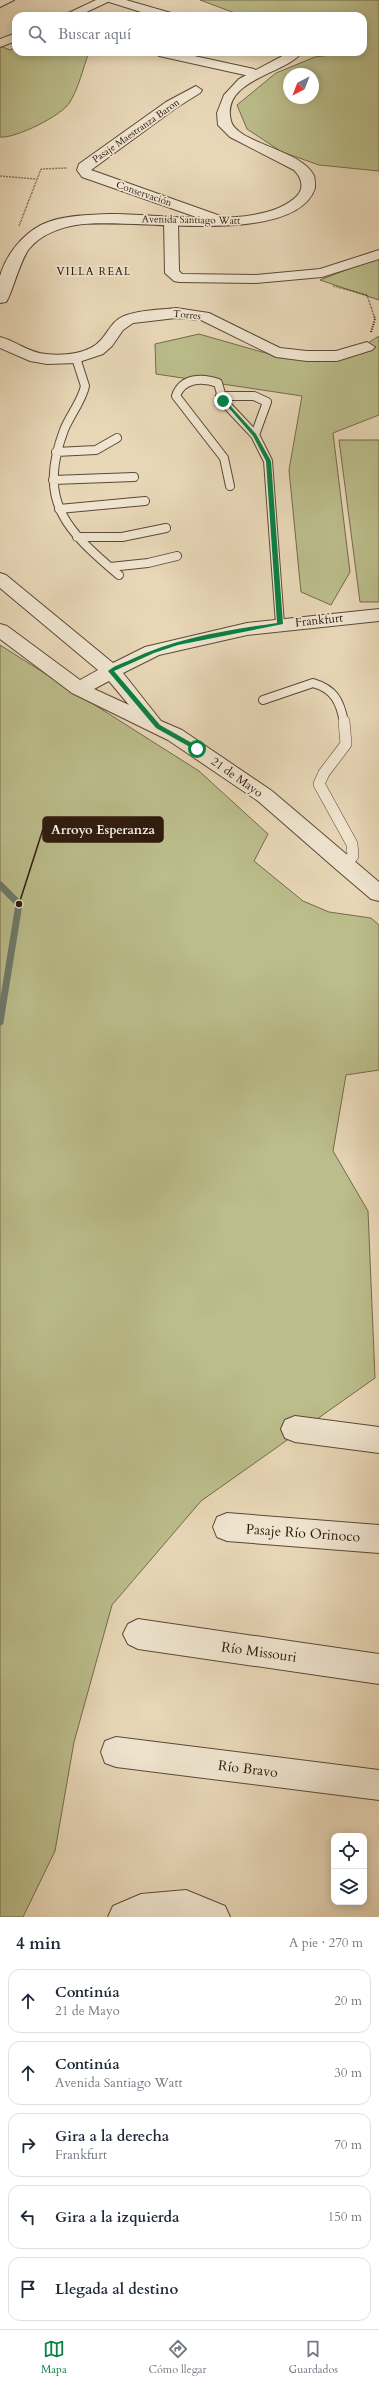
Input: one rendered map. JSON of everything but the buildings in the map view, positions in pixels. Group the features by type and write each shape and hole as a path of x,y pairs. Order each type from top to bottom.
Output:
{"street":[{"path":"0,3 8,0"},
{"path":"78,12 106,0"},
{"path":"113,0 150,12"},
{"path":"0,43 12,38"},
{"path":"177,56 254,73"},
{"name":"Avenida Santiago Watt","path":"0,298 22,249 30,238 48,227 69,221 90,219 224,222 254,220 276,214 294,206 306,195 310,183 307,175 294,163 241,138 228,128 223,121 223,114 228,100 242,81 254,73 287,60 292,56"},
{"name":"Pasaje Maestranza Baron","path":"85,171 171,105 196,90"},
{"name":"Conservación","path":"85,171 224,222"},
{"path":"171,221 172,273 176,277 256,279 322,273 379,254"},
{"name":"Torres","path":"0,342 8,351 47,359 76,358 98,351 107,343 118,327 129,319 176,313 204,316 276,352 307,356 336,356 366,347"},
{"path":"0,579 111,671 158,726"},
{"name":"Frankfurt","path":"79,689 152,651 177,644 247,629 280,624 379,615"},
{"name":"21 de Mayo","path":"0,630 79,689 158,726 197,749 265,796 344,865 379,892"},
{"path":"295,1429 379,1440"},
{"name":"Pasaje Río Orinoco","path":"227,1528 379,1539"},
{"name":"Río Missouri","path":"138,1634 379,1669"},
{"name":"Río Bravo","path":"116,1752 379,1785"},
{"path":"124,1917 141,1910 196,1913"}],"lane":[{"path":"76,358 84,391 56,452 53,480 59,509 77,537 119,575"},
{"path":"230,486 224,458 176,396 177,390 184,384 204,379 218,383 220,396 255,435 268,461 280,624"},
{"path":"220,396 254,396 267,402 255,435"},
{"path":"56,452 96,451 108,447 117,438"},
{"path":"53,480 134,477"},
{"path":"59,509 109,506 145,501"},
{"path":"77,537 118,539 139,536 166,528"},
{"path":"110,567 148,563 177,556"},
{"path":"263,700 313,683 320,685 335,694 341,703 347,739 346,745 321,774 319,784 352,844 353,856 344,865"}],"path":[{"path":"30,238 18,225 41,169 85,171"},
{"path":"0,176 36,179"},
{"path":"332,286 368,295 375,319 366,347"}],"green space":[{"path":"200,0 379,0 379,171 319,165 282,152 247,129 237,105 276,73 283,70 283,104 319,104 319,68 288,68 315,57 367,56 367,12 232,12"},
{"path":"0,46 10,50 12,49 12,56 88,56 76,90 66,107 49,119 27,130 7,137 0,137"},
{"path":"379,257 379,300 320,280"},
{"path":"199,334 276,356 352,353 379,336 379,415 333,433 350,572 331,605 301,592 289,470 302,396 156,374 155,344"},
{"path":"339,440 379,440 379,602 360,602"},
{"path":"0,645 199,771 268,834 254,861 303,901 329,912 371,918 379,925 379,1070 346,1075 333,1151 368,1211 375,1378 201,1501 112,1605 74,1742 55,1851 23,1917 0,1917"}],"waterway":[{"path":"0,885 19,904 0,1022"}],"place":[{"name":"Arroyo Esperanza","path":"19,904"}],"district":[{"name":"VILLA REAL","path":"94,271"}],"route":[{"path":"197,749 158,726 111,671 152,651 177,644 247,629 280,624 268,461 264,449 255,435 223,401"}]}
